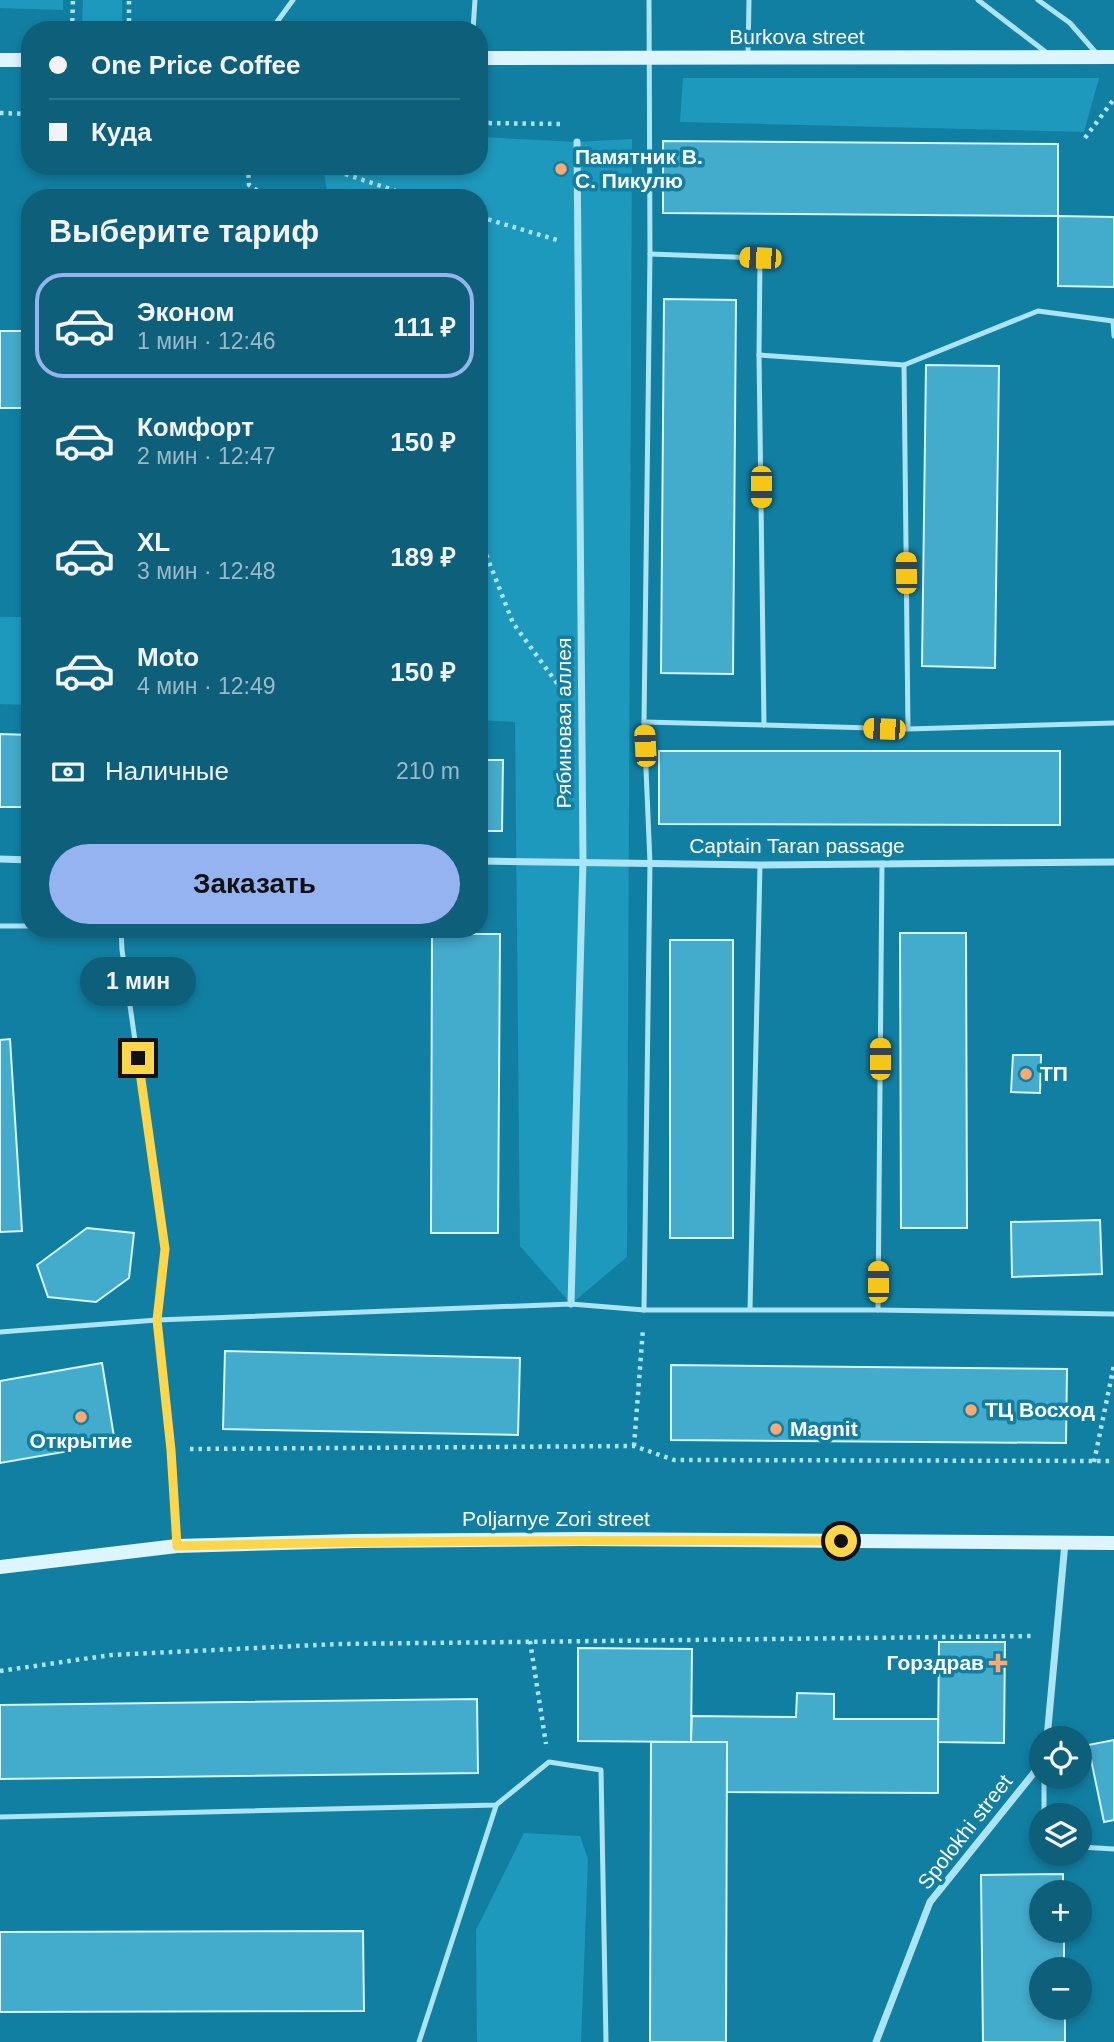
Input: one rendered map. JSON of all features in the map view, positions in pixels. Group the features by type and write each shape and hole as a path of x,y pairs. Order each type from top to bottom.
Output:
{"main road":[{"name":"Burkova street","path":"488,58 1107,57"},
{"path":"0,60 21,60"},
{"name":"Poljarnye Zori street","path":"0,1567 177,1546 354,1541 567,1539 1114,1543"}],"street":[{"name":"Рябиновая аллея","path":"571,1304 583,861 577,142"},
{"path":"0,859 21,860"},
{"name":"Captain Taran passage","path":"488,861 760,865 1114,862"},
{"path":"1047,1726 1065,1543"},
{"name":"Spolokhi street","path":"876,2042 930,1902 1029,1779"}],"lane":[{"path":"278,21 293,0"},
{"path":"473,21 475,0"},
{"path":"644,1310 650,863 644,722 650,254 649,0"},
{"path":"748,58 749,0"},
{"path":"978,0 1052,57"},
{"path":"1038,0 1070,23 1107,57"},
{"path":"650,254 760,258 764,725"},
{"path":"759,355 904,365 1038,311 1114,321 1114,336"},
{"path":"904,365 908,729"},
{"path":"644,722 908,729 1114,723"},
{"path":"878,1310 882,864"},
{"path":"750,1309 760,865"},
{"path":"0,926 21,926"},
{"path":"121,938 165,1249 157,1320 171,1450 177,1546"},
{"path":"0,1332 157,1320 571,1304 644,1310 1114,1314"},
{"path":"419,2042 496,1805 549,1762 601,1770 606,2042"},
{"path":"0,1817 496,1805"},
{"path":"1092,1848 1114,1849"}],"path":[{"path":"72,0 72,21"},
{"path":"129,0 129,21"},
{"path":"1085,138 1114,99"},
{"path":"0,113 21,114"},
{"path":"488,123 576,125 577,142"},
{"path":"348,175 390,189"},
{"path":"488,219 578,247"},
{"path":"488,559 513,622 582,718"},
{"path":"634,1446 644,1310"},
{"path":"1094,1462 1114,1365"},
{"path":"171,1450 634,1446 674,1460 1114,1461"},
{"path":"0,1671 111,1655 338,1644 1056,1636"},
{"path":"530,1641 549,1762"}],"shaded area":[{"path":"0,0 63,0 63,10 0,8"},
{"path":"83,0 122,0 122,21 82,21"},
{"path":"683,78 1099,78 1084,132 680,122"},
{"path":"488,137 577,142 632,139 627,1257 571,1304 520,1246 515,722 488,720 488,189 327,189 324,175 488,175"},
{"path":"0,617 21,617 21,705 0,704"},
{"path":"524,1833 580,1836 588,1859 581,2042 477,2042 476,1930"}],"building":[{"path":"663,141 1058,144 1058,216 663,213"},
{"path":"1058,216 1114,217 1114,287 1058,286"},
{"path":"664,299 736,300 733,674 661,673"},
{"path":"0,331 21,331 21,408 0,408"},
{"path":"926,365 999,366 995,668 922,666"},
{"path":"0,734 21,735 21,807 0,807"},
{"path":"659,751 1060,751 1060,825 659,824"},
{"path":"488,760 503,760 502,831 488,831"},
{"path":"900,933 966,933 967,1228 901,1228"},
{"path":"488,934 500,934 498,1233 431,1233 432,938 488,938"},
{"path":"670,940 733,940 733,1238 670,1238"},
{"path":"10,1039 22,1231 0,1232 0,1040"},
{"name":"ТП","path":"1013,1055 1041,1055 1040,1093 1011,1092"},
{"path":"1100,1220 1102,1274 1012,1277 1011,1222"},
{"path":"87,1228 134,1233 129,1278 96,1302 48,1297 37,1265"},
{"path":"225,1351 520,1358 518,1435 223,1429"},
{"path":"102,1363 115,1443 0,1463 0,1381"},
{"path":"671,1365 1067,1369 1066,1443 671,1440"},
{"path":"939,1642 1005,1642 1004,1743 938,1742"},
{"path":"578,1648 692,1649 691,1742 578,1741"},
{"path":"797,1693 834,1694 834,1719 938,1719 938,1793 727,1792 727,1742 691,1742 692,1716 796,1717"},
{"path":"477,1699 478,1773 0,1779 0,1705"},
{"path":"1114,1740 1114,1820 1104,1822 1092,1764 1092,1744"},
{"path":"651,1742 727,1742 726,2042 650,2042"},
{"path":"1063,1874 1063,1880 1029,1880 1029,1943 1064,1943 1064,1957 1029,1957 1029,2020 1065,2020 1065,2042 983,2042 981,1875"},
{"path":"363,1931 364,2011 0,2012 0,1932"}],"place":[{"name":"Памятник В. С. Пикулю","path":"561,169"},
{"name":"ТП","path":"1026,1074"},
{"name":"ТЦ Восход","path":"971,1410"},
{"name":"Открытие","path":"81,1417"},
{"name":"Magnit","path":"776,1429"},
{"name":"Горздрав","path":"998,1663"}],"route":[{"path":"138,1058 165,1249 157,1320 171,1450 177,1546 604,1539 841,1541"}]}
